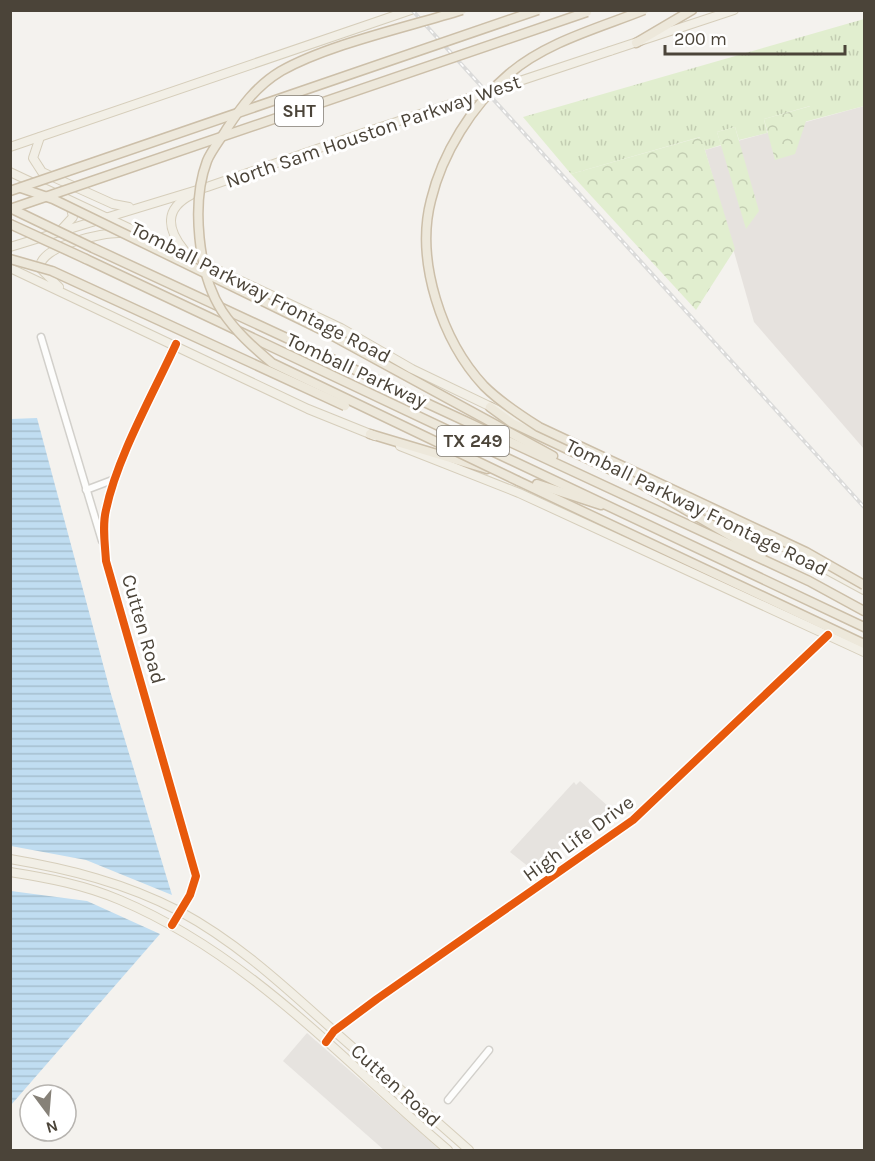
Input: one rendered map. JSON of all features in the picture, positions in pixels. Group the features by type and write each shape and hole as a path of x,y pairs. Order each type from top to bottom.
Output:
{"highway":[{"path":"462,10 320,54 280,72 246,99 207,161 199,196 201,245 211,288 221,310 244,340 272,363 864,644"},
{"name":"SHT","path":"10,191 538,10"},
{"path":"644,10 558,45 531,59 508,74 472,114 446,157 430,201 428,244 431,279 440,314 461,355 484,386 512,410 539,427 806,552 864,585"},
{"path":"636,43 692,10"},
{"name":"SHT","path":"10,209 589,11"},
{"path":"10,186 53,199 322,330 627,496"},
{"name":"Tomball Parkway","path":"10,209 809,581 864,611"},
{"name":"Tomball Parkway","path":"10,224 861,625"},
{"path":"10,259 52,271 452,456 499,476 518,481"},
{"path":"490,407 512,423 641,484 809,581"},
{"path":"369,434 533,483 585,502 618,509"}],"main road":[{"path":"10,147 411,10"},
{"name":"North Sam Houston Parkway West","path":"10,247 207,187 734,10"},
{"path":"40,137 33,158 42,172 113,204 137,207"},
{"name":"Tomball Parkway Frontage Road","path":"10,172 108,216 341,328 412,369 794,552 864,590"},
{"path":"186,254 174,238 170,219 172,210 181,200 207,187"},
{"path":"56,232 73,217 70,205 61,195"},
{"path":"67,294 43,274 40,268 40,262 53,249 109,232 155,239"},
{"path":"10,268 176,344 308,409 519,493 864,652"},
{"path":"10,859 62,868 111,882 179,911"},
{"path":"10,872 93,891 172,924"},
{"name":"Cutten Road","path":"179,911 225,940 280,980 334,1031 469,1150"},
{"name":"Cutten Road","path":"172,924 223,956 269,990 448,1150"},
{"path":"408,1114 417,1103"}],"street":[{"name":"Cutten Road","path":"41,337 105,547"},
{"name":"Cutten Road","path":"172,924 190,895 196,876 106,561 105,547 106,511 115,479 176,344"},
{"path":"86,490 115,479"},
{"name":"High Life Drive","path":"326,1042 334,1031 633,820 828,635"},
{"path":"448,1100 489,1050"}],"shaded area":[{"path":"864,106 864,449 754,322 705,150"},
{"path":"580,781 610,808 608,811 612,815 583,846 570,837 546,863 534,871 510,852 574,782 576,785"},
{"path":"307,1033 440,1150 384,1150 283,1061"}],"green space":[{"path":"864,19 864,106 804,122 810,106 764,119 767,133 739,140 735,127 717,132 721,145 705,150 700,137 571,174 523,117"},
{"path":"811,106 795,154 775,160 764,119"},
{"path":"735,127 759,211 746,229 717,132"},
{"path":"701,137 735,249 696,310 571,174"}],"water":[{"path":"37,418 111,694 172,895 86,860 11,846 11,419"},
{"path":"11,891 87,901 160,934 30,1083 18,1083 18,1097 11,1105"}],"railway":[{"path":"412,10 864,507"}],"cycle path":[{"path":"172,925 190,895 196,876 106,561 104,529 106,510 118,469 176,344"},
{"path":"326,1042 334,1031 377,999 633,820 828,635"}]}
